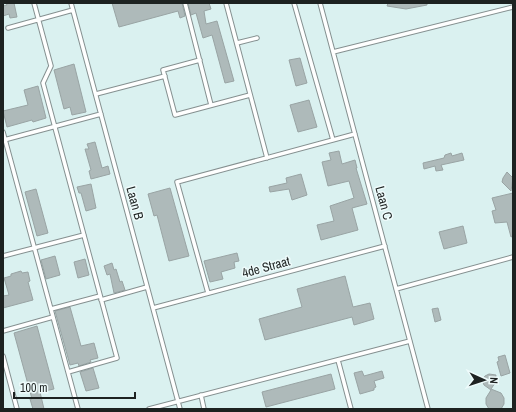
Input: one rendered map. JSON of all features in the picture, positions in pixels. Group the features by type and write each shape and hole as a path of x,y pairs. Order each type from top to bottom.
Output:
{"lane":[{"path":"34,3 51,66 43,83 117,358 68,372"},
{"name":"Laan B","path":"71,3 180,409"},
{"path":"185,3 211,105"},
{"path":"226,3 267,158"},
{"path":"294,3 333,140"},
{"name":"Laan C","path":"320,3 428,409"},
{"path":"333,52 513,6"},
{"path":"8,28 73,10"},
{"path":"237,43 257,38"},
{"path":"200,60 163,70 175,115 250,95"},
{"path":"96,94 165,76"},
{"path":"4,140 101,114"},
{"path":"3,132 78,409"},
{"path":"208,293 178,182 355,134"},
{"path":"3,256 84,235"},
{"name":"4de Straat","path":"153,308 385,246"},
{"path":"396,289 513,257"},
{"path":"51,309 148,287"},
{"path":"3,331 53,317"},
{"path":"148,409 410,341"},
{"path":"3,356 17,409"},
{"path":"338,360 351,409"},
{"path":"201,395 204,409"}],"shaded area":[{"path":"3,3 513,3 513,409 3,409"}],"building":[{"path":"6,3 14,3 17,17 10,18 9,14 3,16 3,6 7,5"},
{"path":"112,3 182,3 185,16 180,18 178,11 119,27"},
{"path":"188,3 209,3 211,9 204,11 206,24 217,21 234,81 225,83 212,35 203,38 196,13 191,15"},
{"path":"388,3 427,3 427,5 406,9 387,6"},
{"path":"300,58 307,83 296,86 289,60"},
{"path":"74,64 86,112 72,115 70,107 64,109 54,70"},
{"path":"38,86 46,118 7,127 3,111 28,105 24,90"},
{"path":"309,100 317,127 298,132 290,105"},
{"path":"95,142 102,168 108,166 110,174 91,179 89,171 91,170 85,149 89,149 87,144"},
{"path":"339,151 342,164 355,160 367,204 352,208 358,230 321,240 317,225 334,221 330,206 354,198 349,181 328,186 322,162 331,160 329,153"},
{"path":"451,153 452,156 462,153 464,160 441,165 443,170 436,171 435,166 424,169 423,163 444,158 445,155"},
{"path":"507,172 513,178 511,191 502,182"},
{"path":"301,174 307,195 292,200 289,189 270,192 269,187 287,183 286,178"},
{"path":"91,184 96,208 86,211 81,193 79,193 77,187"},
{"path":"170,188 189,256 169,261 157,215 154,216 148,194"},
{"path":"36,189 48,233 37,236 25,192"},
{"path":"513,193 513,236 511,237 507,222 495,223 492,211 496,210 492,198"},
{"path":"463,226 467,243 444,249 439,232"},
{"path":"237,253 239,261 234,262 235,268 221,272 223,279 210,282 204,261"},
{"path":"55,256 60,275 46,279 41,260"},
{"path":"85,259 89,275 78,278 74,262"},
{"path":"112,263 114,270 116,269 120,282 122,281 125,290 114,293 110,274 107,275 104,266"},
{"path":"21,271 22,273 28,272 30,281 28,282 33,300 3,308 3,296 9,295 4,278"},
{"path":"345,276 353,307 370,303 374,319 354,325 352,317 265,340 259,319 302,307 297,289"},
{"path":"70,307 81,346 94,343 98,358 90,360 91,362 79,366 78,363 70,365 55,311"},
{"path":"438,308 441,320 435,322 432,309"},
{"path":"37,326 54,389 40,392 44,409 33,409 30,399 32,399 14,333"},
{"path":"505,355 510,373 501,376 497,362 499,361 498,357"},
{"path":"93,368 99,388 86,391 80,372"},
{"path":"362,371 364,376 382,371 384,378 374,381 376,387 374,390 360,394 354,373"},
{"path":"331,374 335,389 266,407 262,392"},
{"path":"489,374 496,375 495,383 491,389 501,393 504,398 504,404 501,409 489,409 486,404 486,398 491,390 484,385 482,380"}]}
